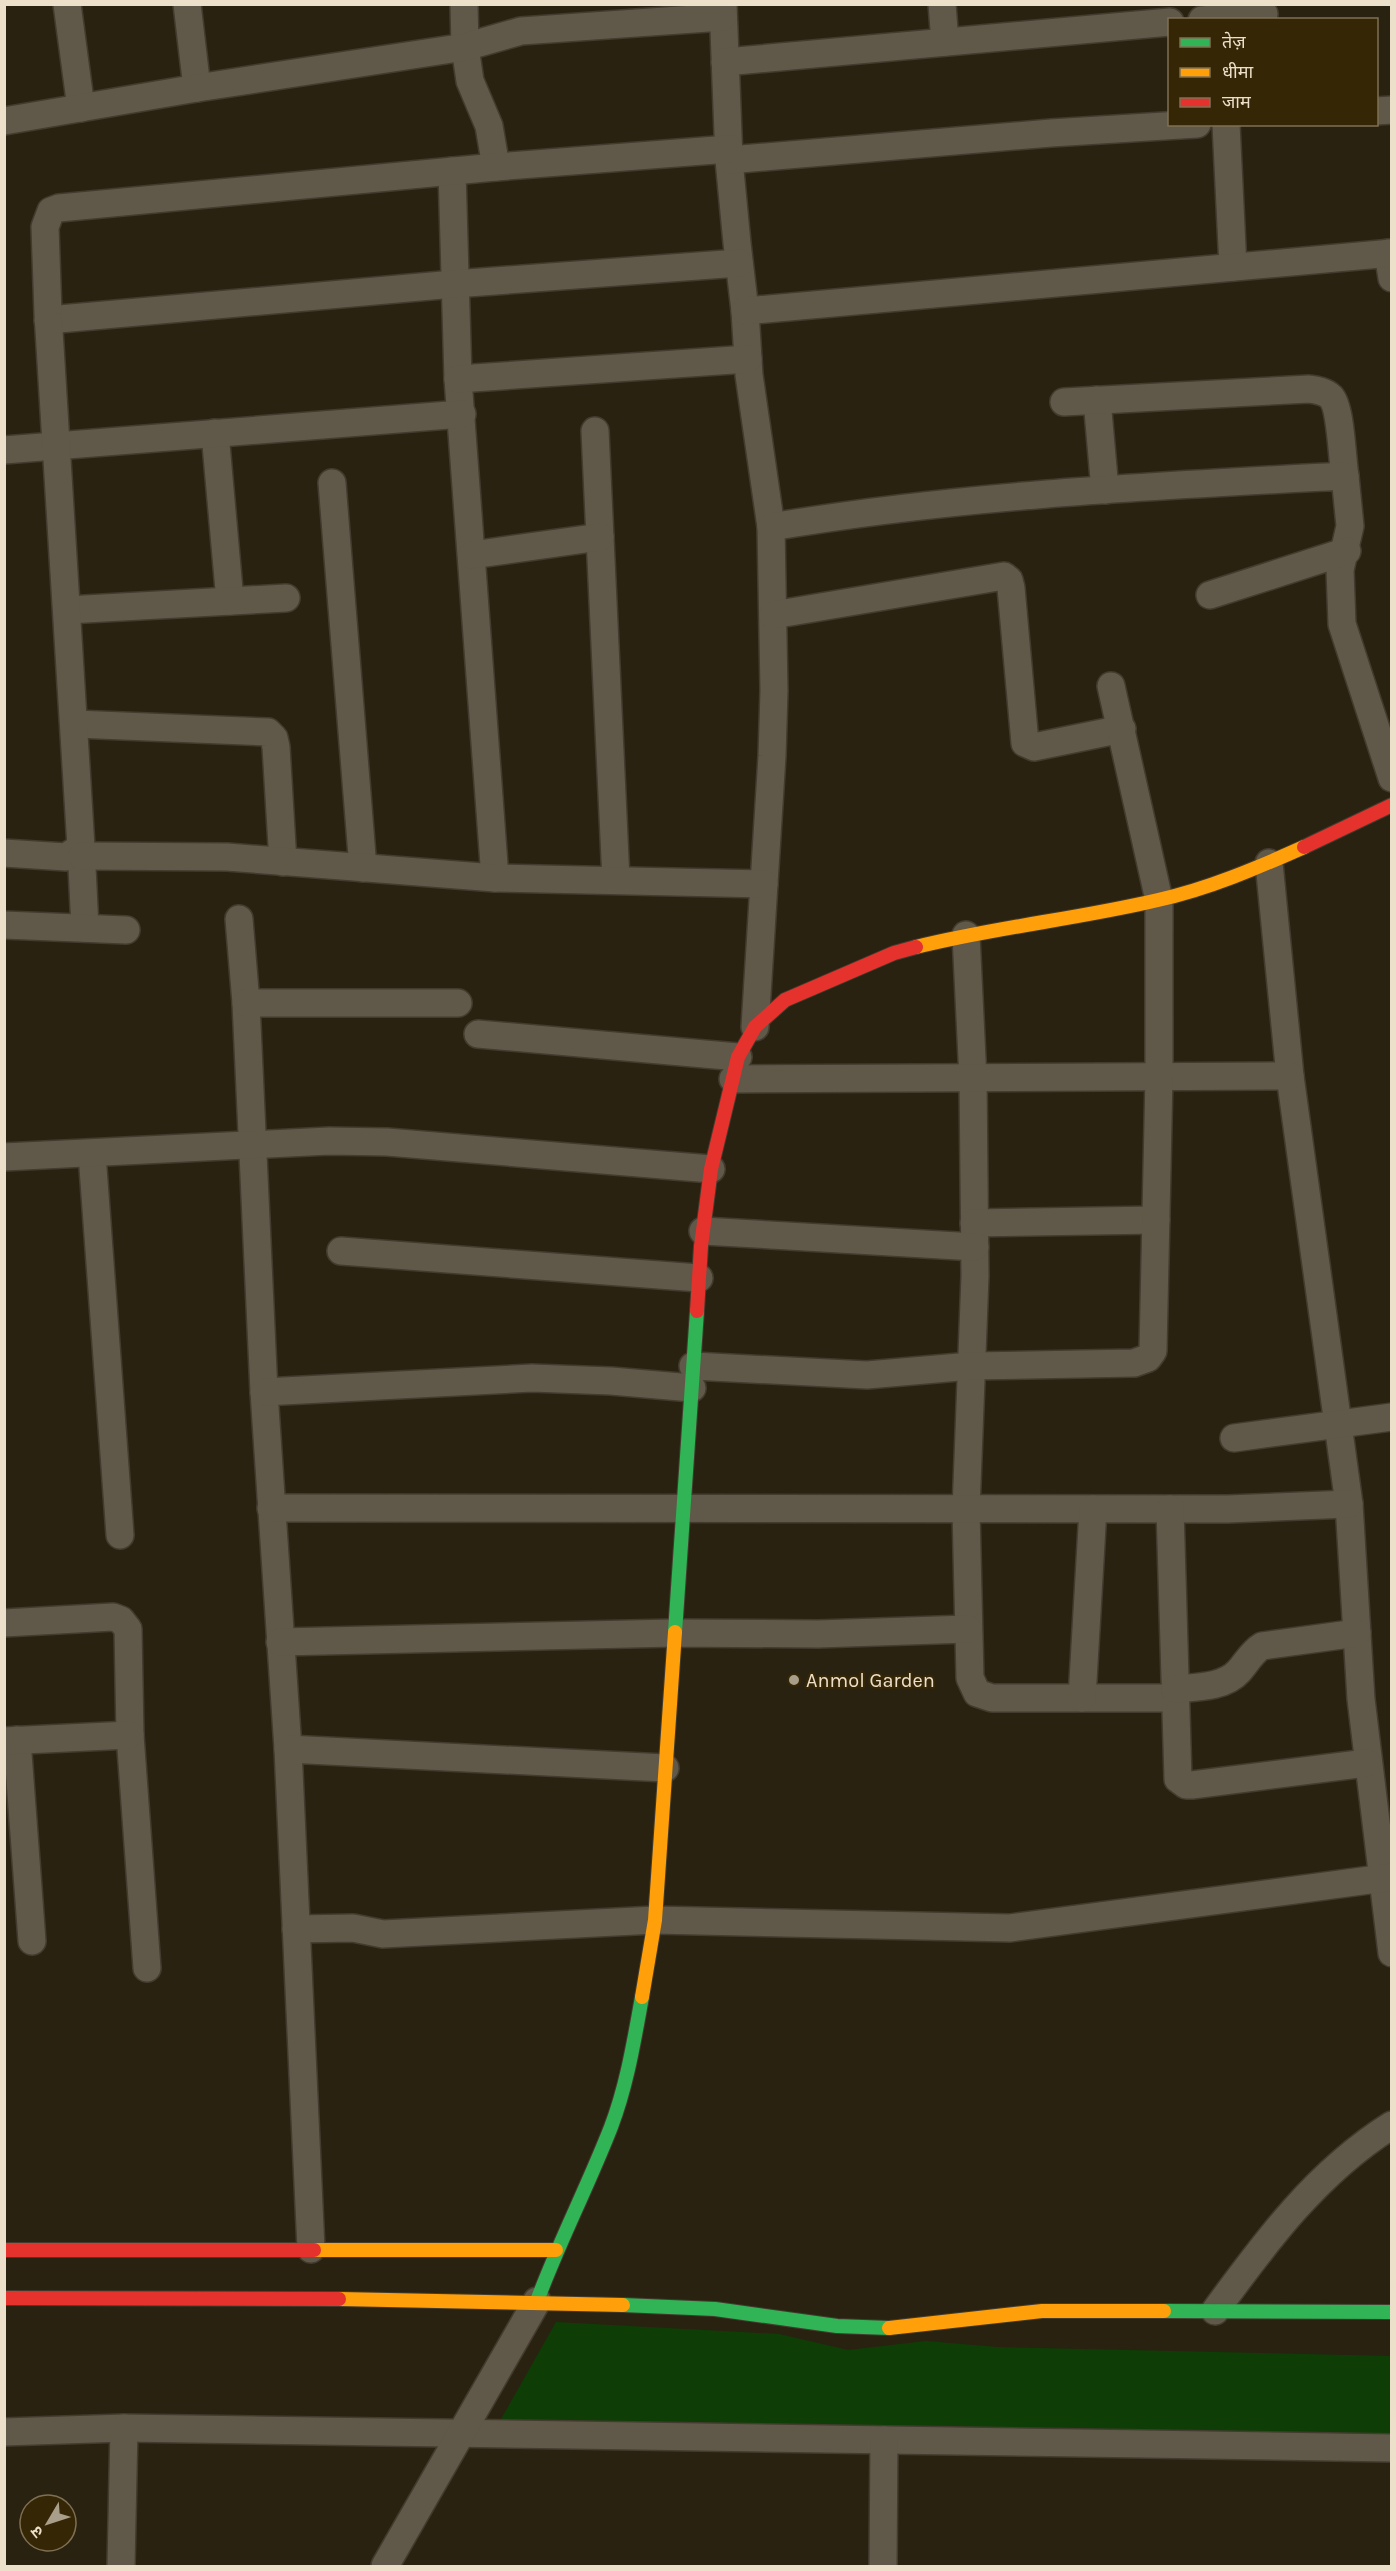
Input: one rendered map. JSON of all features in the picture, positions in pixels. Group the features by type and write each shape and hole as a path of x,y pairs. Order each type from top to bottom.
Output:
{"street":[{"path":"67,4 81,108"},
{"path":"187,4 197,88"},
{"path":"464,4 465,47 470,81 489,126 496,167"},
{"path":"942,4 945,42"},
{"path":"4,121 197,88 465,47 521,31 723,11 729,155 746,311 748,359 771,527 772,756 755,1027"},
{"path":"1220,18 1264,13"},
{"path":"725,62 1168,22"},
{"path":"85,928 75,724 48,320 45,226 47,216 59,208 496,167 729,155 1168,126"},
{"path":"1226,126 1233,267"},
{"path":"452,171 458,379 495,878"},
{"path":"48,320 454,284 739,262"},
{"path":"746,311 1233,267 1390,262"},
{"path":"458,379 748,359"},
{"path":"1064,402 1309,389 1321,391 1332,398 1336,410 1350,526 1347,550 1340,570 1342,624 1363,695 1392,778"},
{"path":"1097,400 1105,490"},
{"path":"4,450 462,414"},
{"path":"595,431 616,880"},
{"path":"215,433 230,601"},
{"path":"771,527 943,503 1105,490 1345,476"},
{"path":"332,483 363,868"},
{"path":"472,555 600,537"},
{"path":"1210,595 1347,550"},
{"path":"773,615 1004,576 1009,580 1011,588 1025,743 1034,747 1122,729"},
{"path":"67,610 286,598"},
{"path":"264,1392 532,1378 611,1381 692,1377 867,1375 971,1366 1134,1363 1148,1358 1155,1342 1159,900 1111,686"},
{"path":"75,724 268,732 274,738 276,747 283,862"},
{"path":"385,2566 537,2301 556,2250 611,2127 628,2075 655,1920 703,1231 711,1169 735,1068 755,1027 785,1000 894,953 966,935 1159,900 1269,863 1392,805"},
{"path":"4,853 66,857 81,851 227,857 495,878 764,884"},
{"path":"1269,863 1290,1076 1349,1504 1367,1764 1387,1878 1392,1953"},
{"path":"239,919 246,1003 250,1146 264,1392 288,1749 311,2249"},
{"path":"4,925 126,930"},
{"path":"966,935 973,1079 974,1235 966,1510 970,1678 977,1693 984,1697 1082,1698 1175,1694 1227,1680 1239,1671 1262,1646 1357,1633"},
{"path":"246,1003 458,1003"},
{"path":"478,1034 735,1068 973,1079 1290,1076"},
{"path":"4,1157 329,1141 387,1142 711,1169"},
{"path":"92,1154 120,1535"},
{"path":"703,1231 974,1235 1156,1220"},
{"path":"341,1251 699,1278"},
{"path":"1234,1438 1392,1417"},
{"path":"271,1508 966,1510 1170,1509 1349,1504"},
{"path":"1082,1698 1093,1509"},
{"path":"1170,1509 1177,1774 1181,1782 1186,1785 1367,1764"},
{"path":"4,1623 112,1617 125,1624 128,1629 130,1735 147,1968"},
{"path":"280,1642 674,1633 818,1634 968,1629"},
{"path":"32,1941 11,1740 130,1735"},
{"path":"288,1749 665,1768"},
{"path":"296,1929 353,1928 383,1934 655,1920 1010,1928 1387,1878"},
{"path":"1215,2311 1266,2241 1303,2198 1363,2144 1392,2126"},
{"path":"4,2250 556,2250"},
{"path":"4,2298 537,2301 709,2310 854,2328 933,2325 1028,2311 1392,2312"},
{"path":"121,2566 124,2428"},
{"path":"4,2432 124,2428 1392,2448"},
{"path":"883,2566 884,2440"}],"green space":[{"path":"556,2322 779,2334 848,2350 926,2341 997,2347 1391,2356 1391,2436 500,2421"}],"traffic: fast":[{"path":"675,1632 697,1311"},
{"path":"537,2301 617,2111 630,2063 642,1997"},
{"path":"623,2305 715,2309 837,2326 889,2328"},
{"path":"1164,2311 1392,2312"}],"traffic: slow":[{"path":"916,947 1098,913 1177,895 1232,877 1304,847"},
{"path":"642,1997 655,1920 675,1632"},
{"path":"314,2250 556,2250"},
{"path":"339,2299 623,2305"},
{"path":"889,2328 1042,2311 1164,2311"}],"traffic: jam":[{"path":"1304,847 1392,805"},
{"path":"697,1311 701,1246 711,1169 738,1057 755,1027 785,1000 894,953 916,947"},
{"path":"4,2250 314,2250"},
{"path":"4,2298 339,2299"}],"place":[{"name":"Anmol Garden","path":"794,1680"}]}
